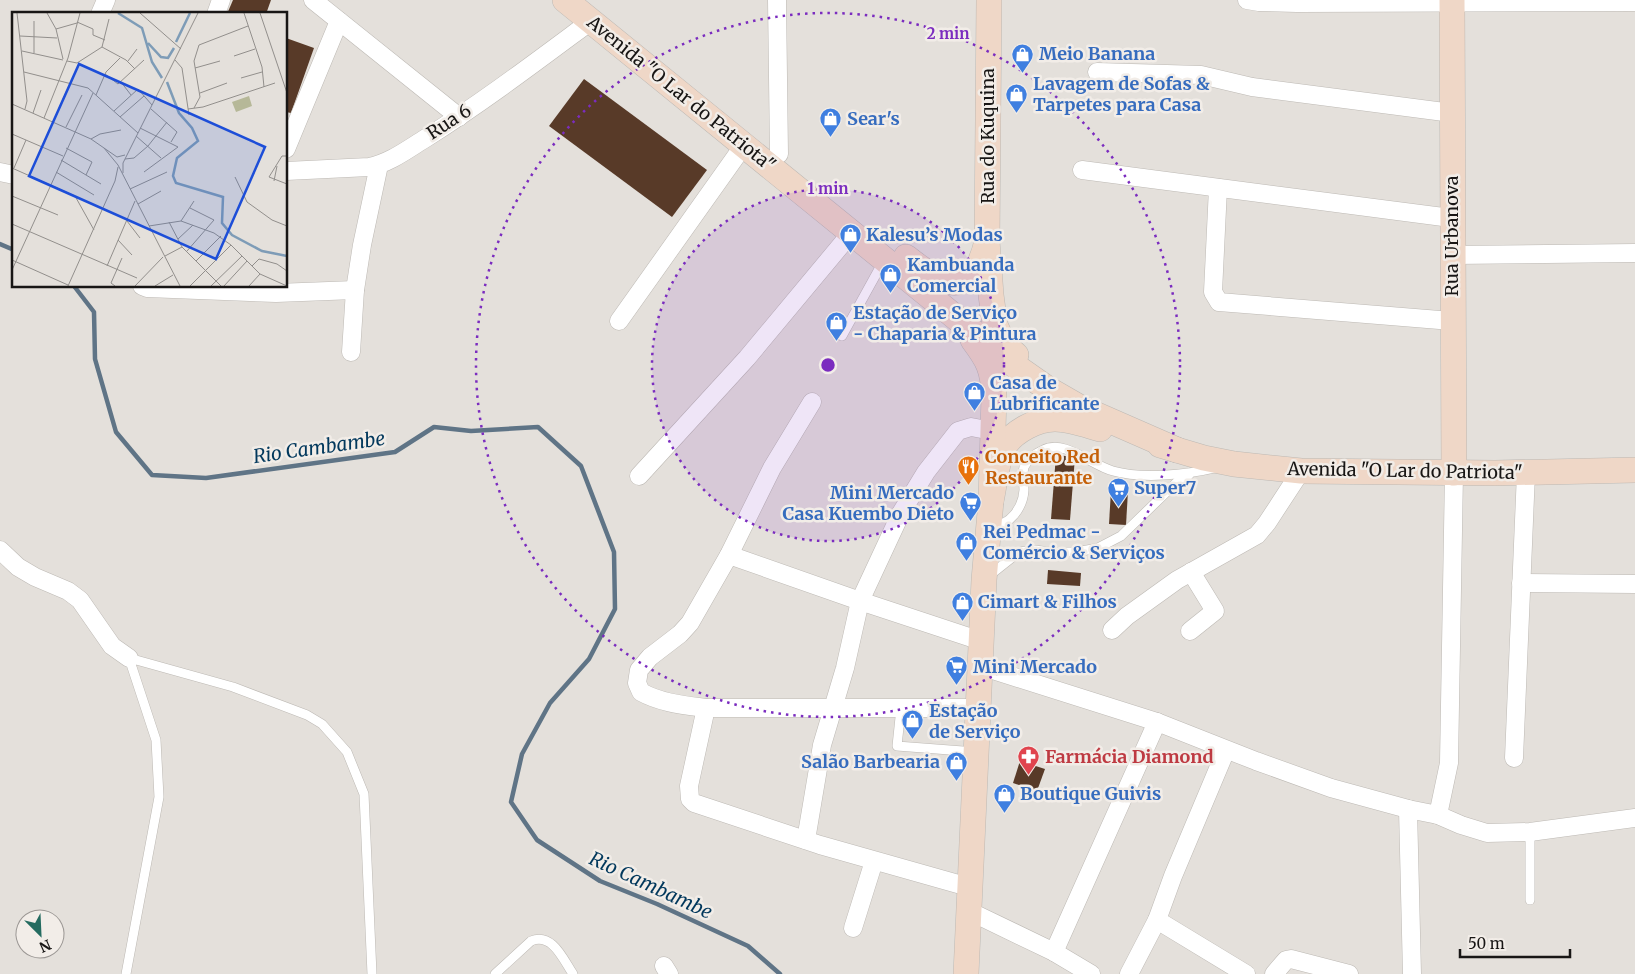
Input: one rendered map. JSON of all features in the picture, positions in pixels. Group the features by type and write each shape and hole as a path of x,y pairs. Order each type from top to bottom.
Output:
{"main road":[{"name":"Avenida \"O Lar do Patriota\"","path":"565,0 587,11 779,154 935,278 954,283 967,278 978,267 987,241"},
{"name":"Rua do Kuquina","path":"987,241 989,0"},
{"name":"Rua Urbanova","path":"1452,1 1451,218 1454,473"},
{"name":"Avenida \"O Lar do Patriota\"","path":"587,11 744,145 1018,368 1048,389 1081,408 1177,450"},
{"name":"Avenida \"O Lar do Patriota\"","path":"987,241 992,310 1000,336 1007,347 1081,408"},
{"path":"957,320 987,360 993,381 990,513 984,580 966,974"},
{"name":"Avenida \"O Lar do Patriota\"","path":"990,513 1000,459 1005,446 1012,437 1023,429 1054,419 1069,420 1204,458 1234,464 1301,471 1526,473 1635,470"}],"street":[{"path":"101,12 106,0"},
{"path":"217,12 221,0"},
{"path":"314,0 459,117"},
{"path":"777,0 779,154"},
{"path":"1246,0 1297,3 1452,1 1635,2"},
{"name":"Rua 6","path":"288,171 379,165 392,159 459,117 587,11"},
{"path":"288,143 339,21"},
{"path":"1097,72 1201,75 1252,87 1452,113"},
{"path":"619,321 744,145"},
{"path":"351,352 362,245 379,165"},
{"path":"1082,170 1451,218"},
{"path":"1218,188 1213,292 1219,302 1452,321"},
{"path":"639,476 747,358 852,232"},
{"path":"1452,255 1635,253"},
{"path":"147,288 266,293 356,290"},
{"path":"812,402 772,468 730,555 690,623 680,634 650,657 639,670 637,683 640,692 666,702 706,708 978,708"},
{"path":"806,840 822,745 845,668 860,601 901,513 926,472 958,431 971,427 992,432"},
{"path":"1112,630 1147,600 1191,572 1257,535 1268,523 1301,471"},
{"path":"1438,815 1449,763 1454,473"},
{"path":"1514,758 1526,473"},
{"path":"0,550 18,567 35,577 68,591 80,600 107,641 129,658"},
{"path":"730,555 860,601 982,641"},
{"path":"1190,631 1215,611 1191,572"},
{"path":"1521,583 1635,584"},
{"path":"980,666 1157,722 1226,750 1332,788 1408,809 1438,815 1487,833 1530,832 1635,818"},
{"path":"706,708 689,786 690,799 694,803 874,861 958,884"},
{"path":"1054,952 1157,722"},
{"path":"1130,974 1157,920 1173,876 1226,750"},
{"path":"1408,809 1412,974"},
{"path":"853,928 874,861"},
{"path":"969,911 1054,952 1091,974"},
{"path":"1157,920 1246,974"},
{"path":"1274,974 1286,960 1291,959 1349,974"}],"lane":[{"path":"842,336 885,259"},
{"path":"990,513 996,525 1010,520 1017,510 1024,492 1023,470 1030,457 1045,449 1057,447 1070,449 1101,467 1130,475 1194,473 1234,464"},
{"path":"984,580 1019,552 1035,550 1076,552 1098,548 1121,536 1178,481 1194,473"},
{"path":"126,974 159,797 156,740 129,658"},
{"path":"129,658 232,687 307,715 322,724 348,752 364,794 372,974"},
{"path":"901,708 897,746 976,752"},
{"path":"1530,832 1530,900"},
{"path":"495,974 531,941 538,938 549,941 554,946 573,974"}],"building":[{"path":"233,0 271,0 267,12 228,12"},
{"path":"288,39 314,48 291,113 288,112"},
{"path":"584,79 707,170 672,217 549,126"},
{"path":"1056,455 1075,457 1070,520 1051,519"},
{"name":"Super7","path":"1111,490 1128,491 1126,525 1109,524"},
{"path":"1048,570 1081,573 1080,586 1047,584"},
{"name":"Farmácia Diamond","path":"1020,761 1045,769 1037,791 1013,783"}],"waterway":[{"name":"Rio Cambambe","path":"0,244 12,249"},
{"name":"Rio Cambambe","path":"76,288 94,312 95,359 116,432 152,475 206,478 395,452 434,427 471,431 538,427 581,466 614,552 615,609 589,659 550,703 522,754 511,802 537,840 600,881 657,904 748,946 780,974"}],"place":[{"name":"Meio Banana","path":"1023,73"},
{"name":"Lavagem de Sofas & Tarpetes para Casa","path":"1017,113"},
{"name":"Sear's","path":"831,138"},
{"name":"Kalesu’s Modas","path":"850,254"},
{"name":"Kambuanda Comercial","path":"891,294"},
{"name":"Estação de Serviço - Chaparia & Pintura","path":"837,342"},
{"name":"Casa de Lubrificante","path":"974,412"},
{"name":"Conceito Red Restaurante","path":"969,486"},
{"name":"Super7","path":"1118,507"},
{"name":"Mini Mercado Casa Kuembo Dieto","path":"970,522"},
{"name":"Rei Pedmac - Comércio & Serviços","path":"967,561"},
{"name":"Cimart & Filhos","path":"962,621"},
{"name":"Mini Mercado","path":"957,686"},
{"name":"Estação de Serviço","path":"913,740"},
{"name":"Farmácia Diamond","path":"1029,776"},
{"name":"Salão Barbearia","path":"956,781"},
{"name":"Boutique Guivis","path":"1004,813"}]}
